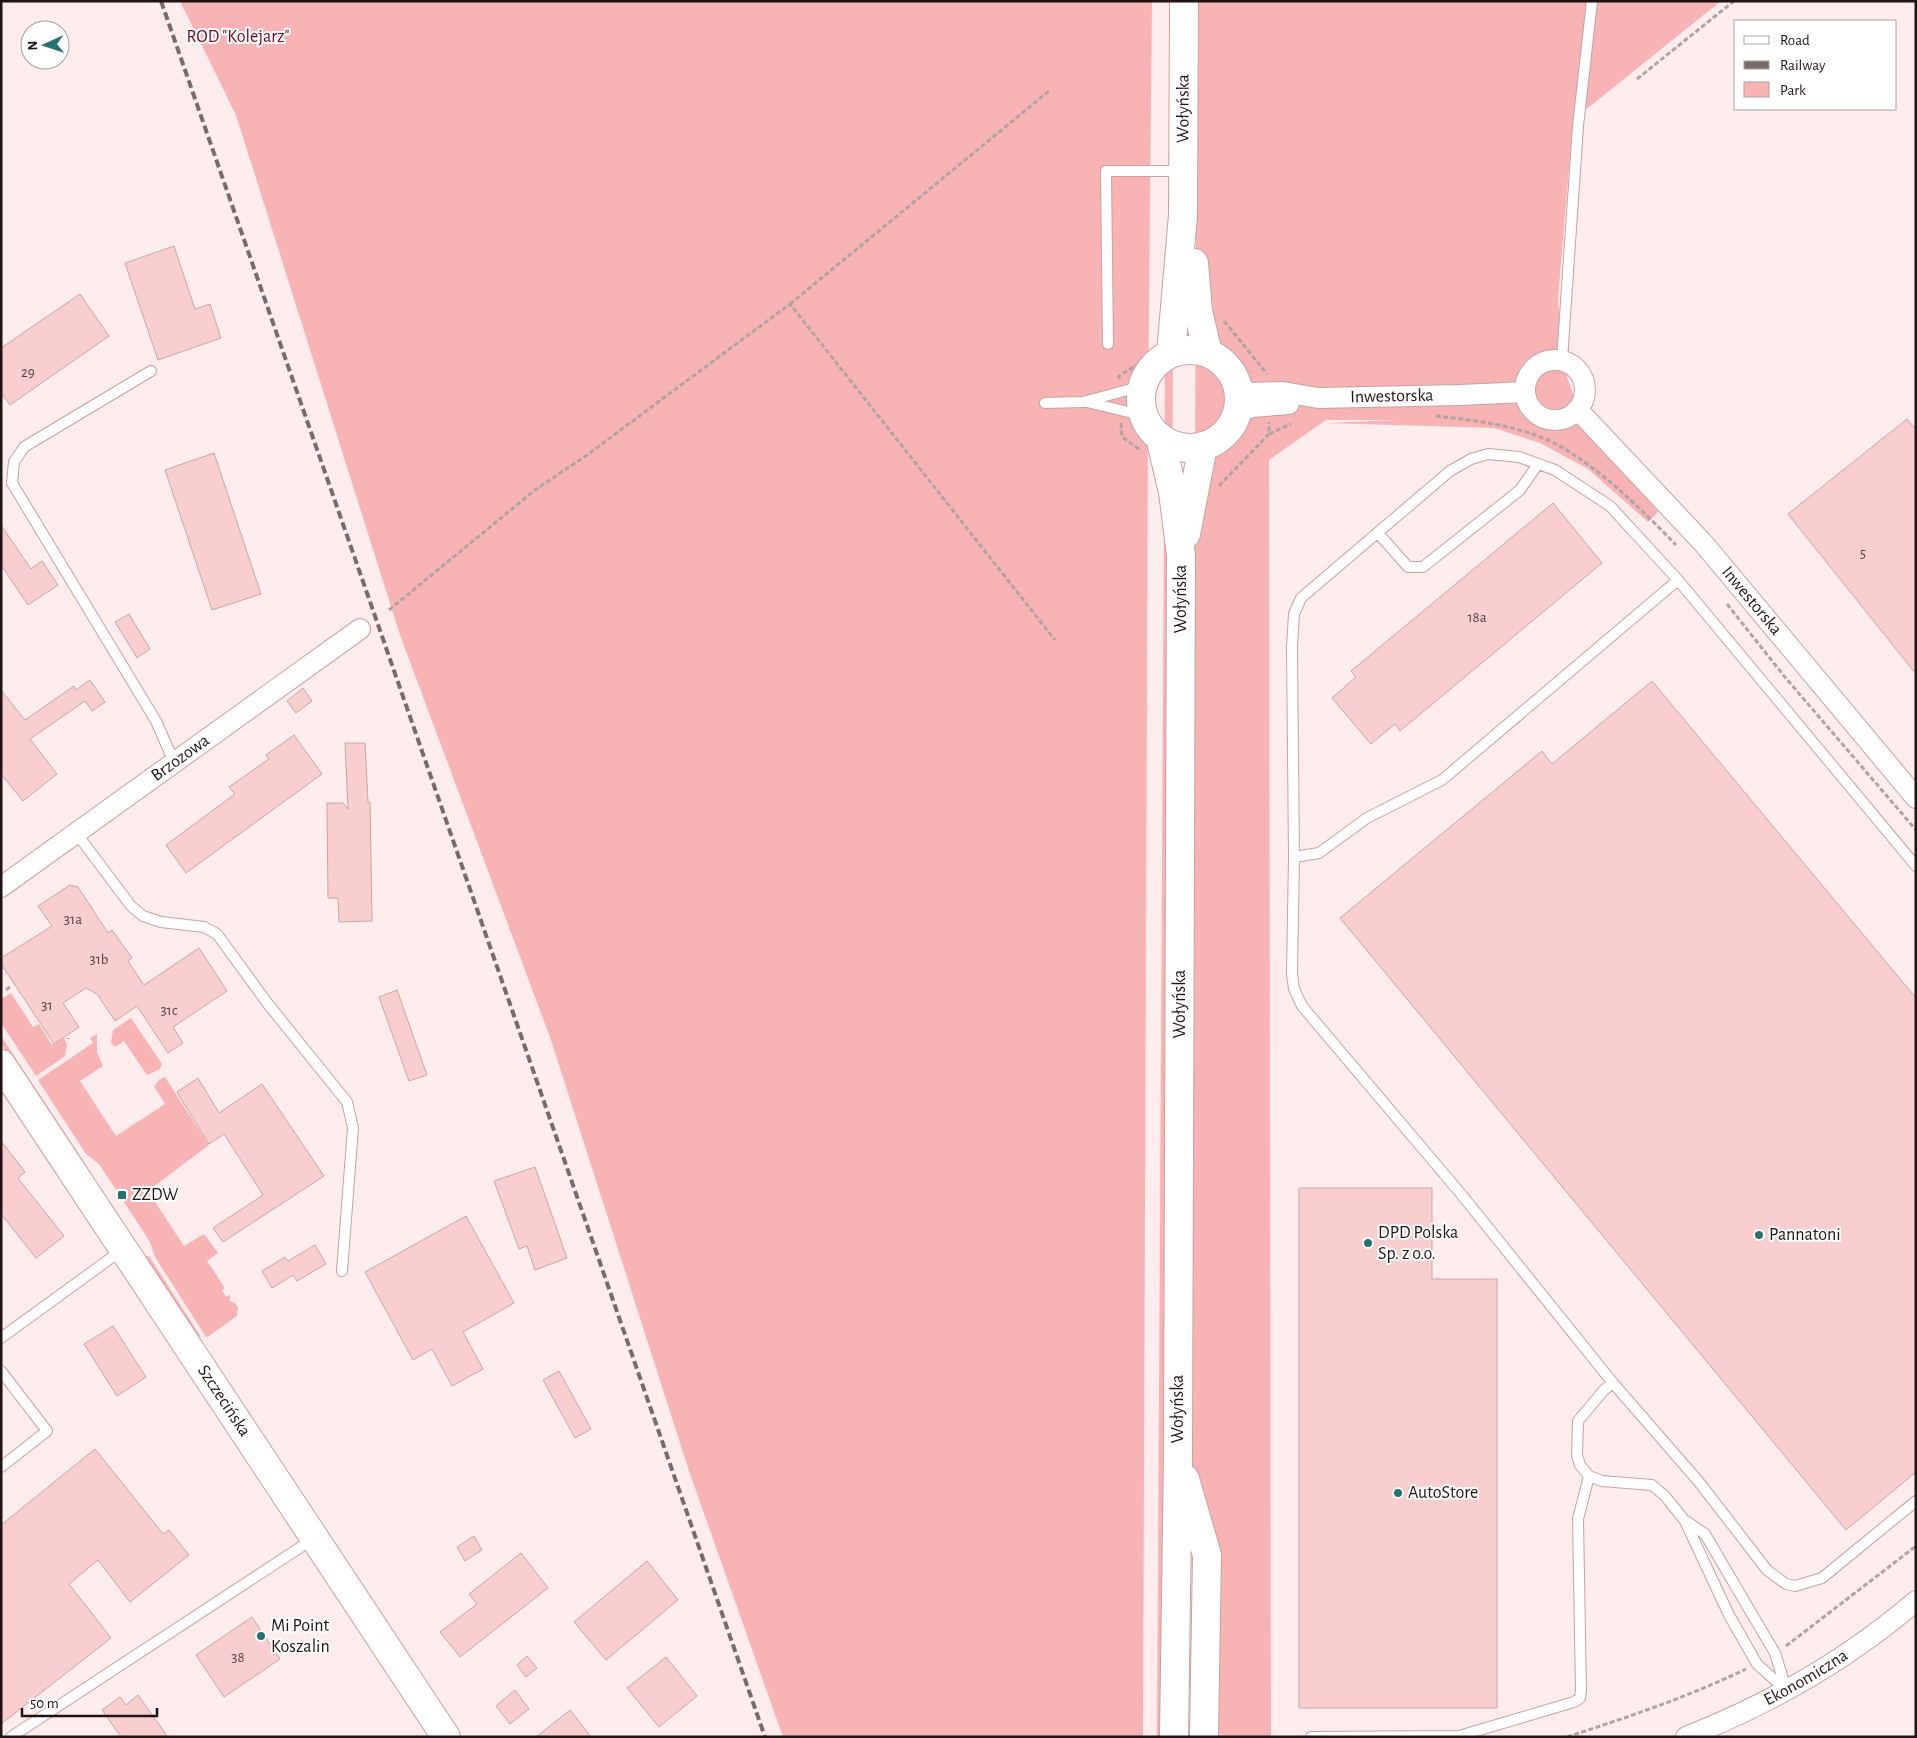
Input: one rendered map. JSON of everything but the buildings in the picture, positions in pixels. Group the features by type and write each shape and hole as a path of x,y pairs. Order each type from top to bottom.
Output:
{"main road":[{"name":"Wołyńska","path":"1171,353 1183,215 1184,1"},
{"name":"Wołyńska","path":"1183,215 1191,242 1198,311 1208,353"},
{"path":"1190,350 1208,353 1228,367 1238,401 1224,434 1203,446 1180,447 1152,427 1141,398 1143,386 1153,366 1171,353 1190,350"},
{"name":"Wołyńska","path":"1152,427 1173,492 1181,555 1178,1454 1174,1737"},
{"name":"Wołyńska","path":"1181,555 1203,446"},
{"name":"Szczecińska","path":"1,1065 125,1248 446,1737"},
{"name":"Wołyńska","path":"1178,1454 1207,1555 1204,1736"}],"street":[{"path":"1562,360 1577,369 1582,376 1585,394 1578,410 1563,419 1545,418 1531,408 1525,392 1528,378 1536,367 1548,361 1562,360"},
{"name":"Inwestorska","path":"1238,401 1252,393 1283,392 1318,398 1525,392"},
{"name":"Inwestorska","path":"1578,410 1704,544 1916,798"},
{"name":"Brzozowa","path":"1,887 360,629"},
{"name":"Ekonomiczna","path":"1686,1737 1717,1725 1786,1690 1850,1653 1916,1601"}],"lane":[{"path":"1562,360 1578,136 1592,1"},
{"path":"1108,344 1106,171 1183,171"},
{"path":"151,370 24,448 14,462 12,482 156,721 174,762"},
{"path":"1045,403 1083,402 1143,386"},
{"path":"1083,402 1152,427"},
{"path":"1916,866 1678,580 1610,506 1555,470 1519,457 1488,454 1471,459 1450,471 1301,598 1294,614 1292,647 1294,857 1292,974 1294,989 1302,1006 1461,1194 1613,1383 1699,1482 1767,1570 1786,1584 1795,1586 1822,1578 1916,1501"},
{"path":"1378,533 1408,567 1423,567 1520,490 1538,464"},
{"path":"1294,857 1319,854 1367,818 1442,780 1678,580"},
{"path":"77,834 131,906 143,916 160,922 204,927 217,934 268,1004 347,1102 353,1128 342,1271"},
{"path":"1,1338 125,1248"},
{"path":"1,1371 48,1430 1,1466"},
{"path":"1613,1383 1591,1404 1578,1421 1577,1455 1580,1465 1589,1476 1613,1483 1652,1485 1665,1496 1685,1521 1729,1615 1757,1664 1786,1690"},
{"path":"1311,1737 1459,1736 1574,1702 1580,1698 1578,1519 1589,1476"},
{"path":"1685,1521 1705,1534 1775,1653 1786,1690"},
{"path":"11,1737 316,1537"}],"path":[{"path":"1637,79 1734,1"},
{"path":"389,610 535,490 587,455 790,304 1049,91"},
{"path":"790,304 1055,640"},
{"path":"1269,434 1292,423"},
{"path":"6,990 11,986"}],"green space":[{"name":"ROD \"Kolejarz\"","path":"180,1 1152,1 1148,414 1143,1737 783,1737 689,1471 551,1040 400,635 236,115"},
{"path":"1197,1 1721,1 1573,120 1558,299 1563,365 1577,406 1602,446 1658,512 1648,522 1588,469 1540,443 1494,428 1325,423 1397,420 1326,420 1269,460 1271,1737 1214,1737 1187,1462 1192,1157"},
{"path":"1165,352 1173,362 1166,1737 1157,1737"},
{"path":"11,993 33,1027 39,1024 52,1045 64,1038 67,1044 65,1056 36,1076 1,1023 1,999"},
{"path":"131,1018 162,1064 160,1069 147,1075 124,1041 115,1047 111,1043 113,1030"},
{"path":"97,1034 97,1052 103,1066 80,1081 116,1136 165,1104 154,1086 165,1077 209,1145 148,1191 184,1246 204,1234 218,1253 207,1261 225,1288 222,1290 226,1297 229,1295 232,1303 234,1302 238,1307 237,1316 209,1336 206,1337 155,1257 150,1242 124,1202 127,1199 120,1188 116,1190 99,1164 86,1154 38,1080 93,1043 90,1038"},
{"path":"1,1036 88,1168 79,1161 1,1044"},
{"path":"146,1256 149,1256 201,1337 196,1335 146,1261"}],"railway":[{"path":"161,1 765,1737"}],"place":[{"name":"ZZDW","path":"122,1195"},
{"name":"Pannatoni","path":"1759,1235"},
{"name":"DPD Polska Sp. z o.o.","path":"1368,1243"},
{"name":"AutoStore","path":"1398,1493"},
{"name":"Mi Point Koszalin","path":"261,1636"}]}
